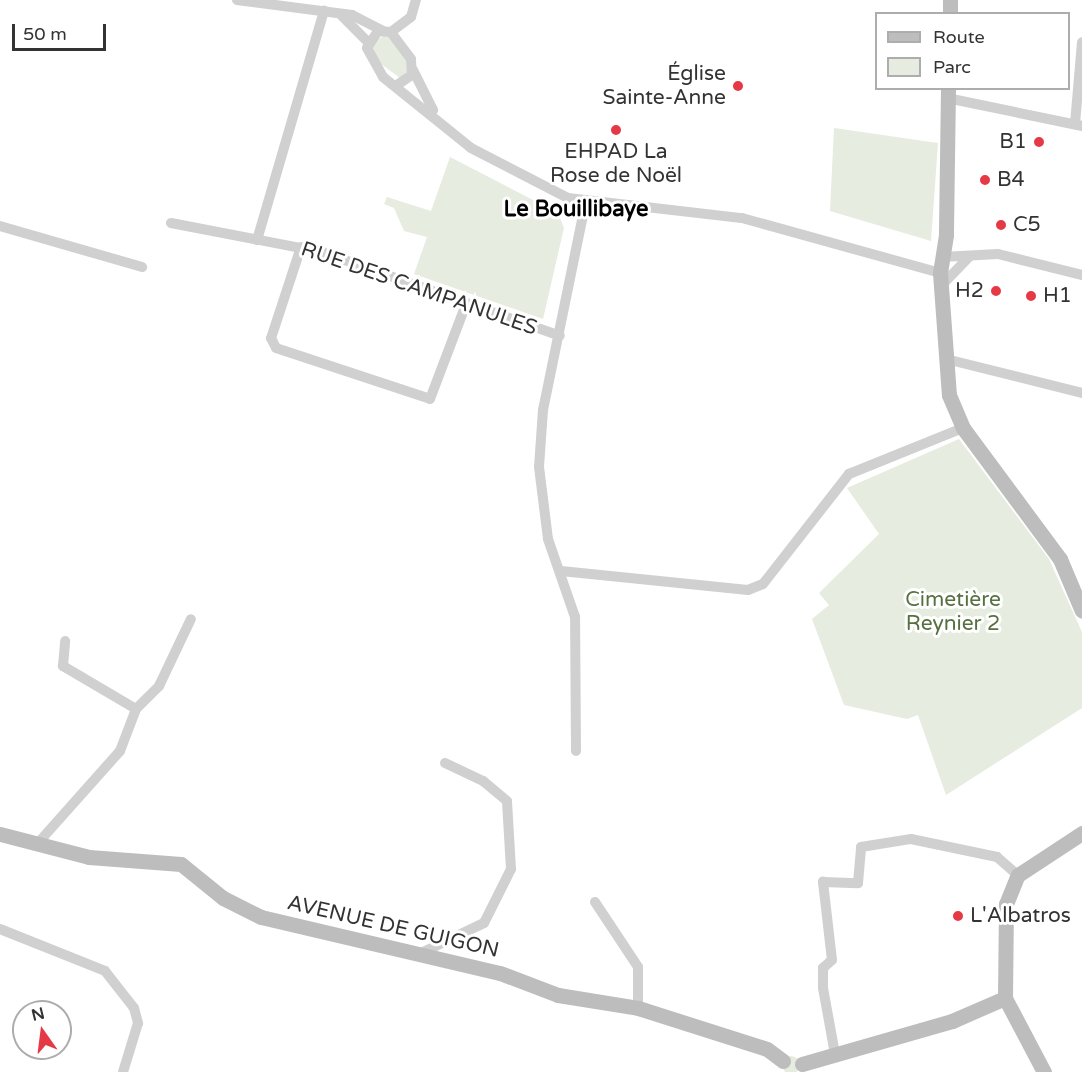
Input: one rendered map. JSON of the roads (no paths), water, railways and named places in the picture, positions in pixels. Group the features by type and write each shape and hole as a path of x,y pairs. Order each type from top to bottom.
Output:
{"street":[{"path":"237,0 365,18 387,31 408,51 413,70 437,118"},
{"path":"368,42 411,17 416,0"},
{"path":"257,240 324,11"},
{"path":"336,13 368,42 377,70 471,148 568,198 742,218 940,280"},
{"path":"1082,42 1079,125 948,93 940,280 949,395 963,428 1060,559 1082,611"},
{"path":"397,85 406,82 413,70"},
{"path":"576,751 575,625 561,571 548,539 539,467 543,411 586,201"},
{"name":"RUE DES CAMPANULES","path":"171,223 302,248 560,336"},
{"path":"0,226 142,267"},
{"path":"302,248 271,344 430,399 466,304"},
{"path":"942,257 998,254 1082,275"},
{"path":"940,280 969,257"},
{"path":"946,359 1082,393"},
{"path":"561,571 748,590 763,584 849,474 963,428"},
{"path":"38,843 120,751 136,709 159,686 192,619"},
{"path":"65,641 63,666 136,709"},
{"path":"421,953 484,923 511,869 507,801 483,781 445,763"},
{"path":"1044,1072 1005,998 1006,904 1017,875 1082,833"},
{"name":"AVENUE DE GUIGON","path":"0,834 89,857 180,864 223,898 261,917 421,953 558,995 638,1008 766,1049 782,1066 795,1057 802,1068"},
{"path":"835,1053 823,988 823,968 832,960 823,882 858,883 861,847 911,839 997,857 1017,875"},
{"path":"595,902 638,967 638,1008"},
{"path":"0,929 105,971 134,1008 138,1023 123,1072"},
{"path":"802,1068 835,1053 952,1021 1005,998"}],"place":[{"name":"Église Sainte-Anne","path":"738,86"},
{"name":"EHPAD La Rose de Noël","path":"616,130"},
{"name":"B1","path":"1039,142"},
{"name":"B4","path":"985,180"},
{"name":"C5","path":"1001,225"},
{"name":"H2","path":"996,291"},
{"name":"H1","path":"1031,296"},
{"name":"L'Albatros","path":"958,916"}],"district":[{"name":"Le Bouillibaye","path":"576,210"}],"park label":[{"name":"Cimetière Reynier 2","path":"953,612"}]}
